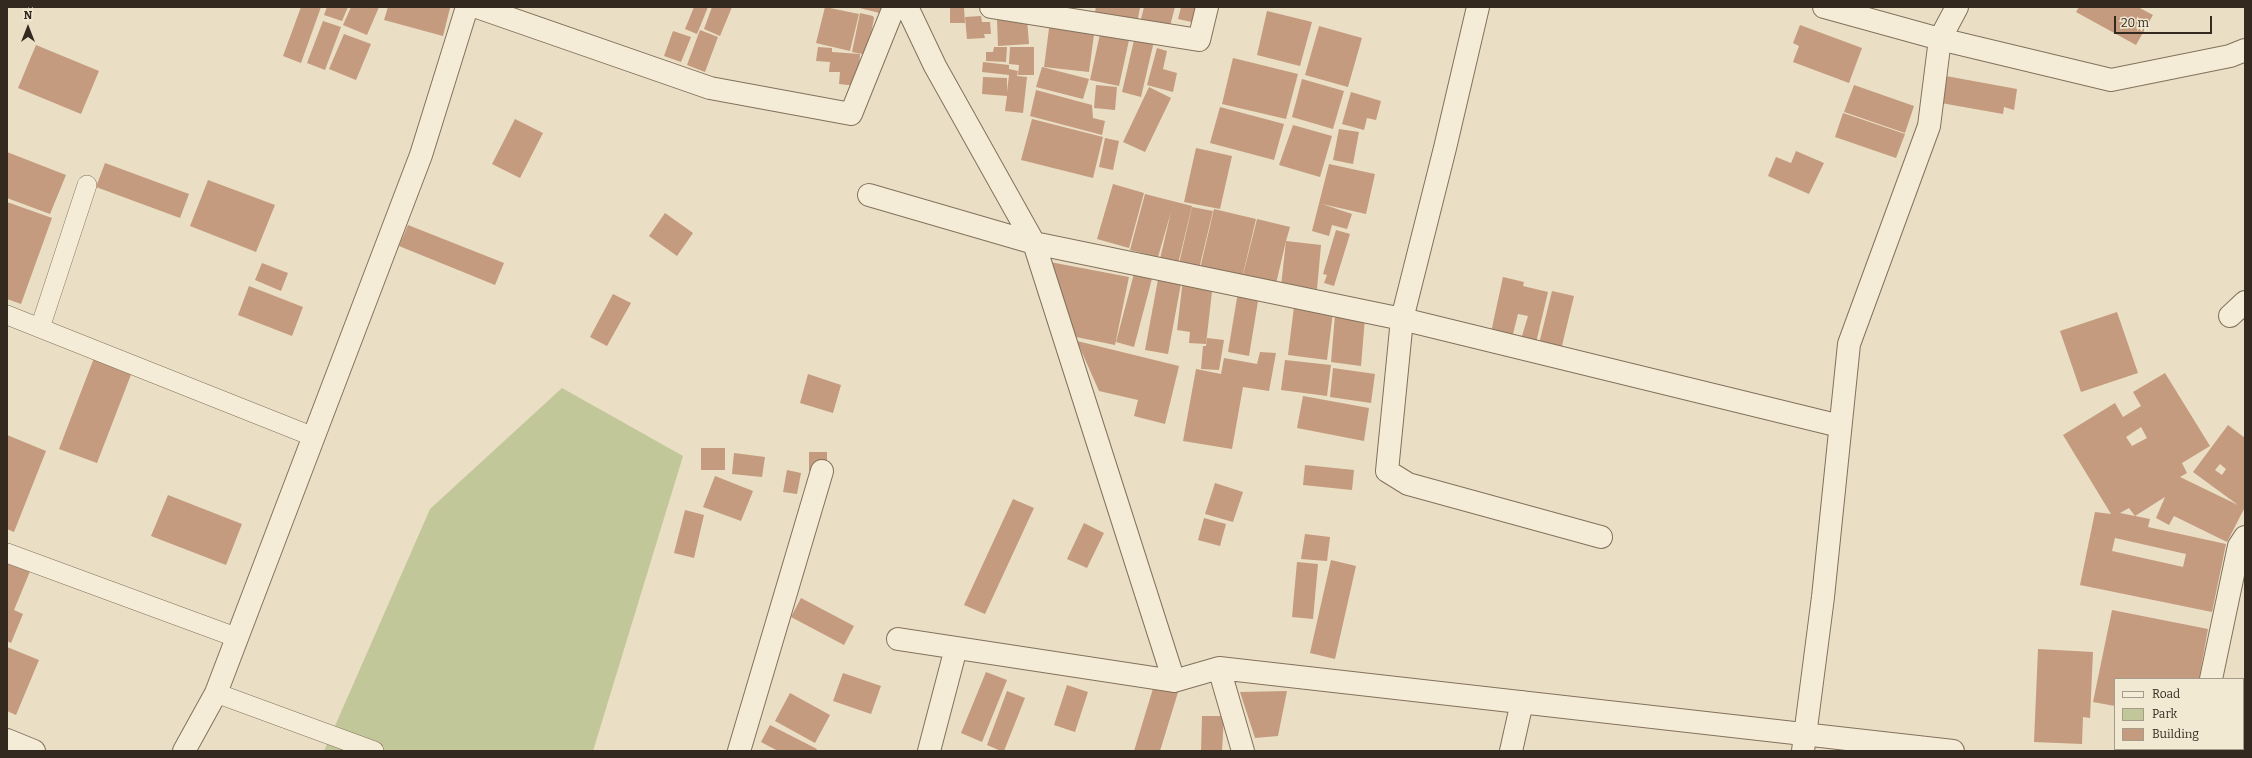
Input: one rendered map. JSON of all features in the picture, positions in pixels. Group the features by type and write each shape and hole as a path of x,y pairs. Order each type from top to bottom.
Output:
{"street":[{"path":"184,751 216,693 238,638 421,155 467,7"},
{"path":"477,7 710,88 851,114 894,7"},
{"path":"907,7 935,66 1034,243 1174,681"},
{"path":"991,7 1200,40 1207,7"},
{"path":"1478,7 1445,148 1402,319 1387,471 1408,484 1601,537"},
{"path":"1824,7 1940,39 2111,80 2230,56 2245,50"},
{"path":"1804,743 1823,597 1849,344 1929,126 1940,39 1956,7"},
{"path":"869,195 1034,243 1402,319 1840,426"},
{"path":"739,751 822,471"},
{"path":"2211,678 2239,546 2245,537"},
{"path":"898,639 1174,681 1219,668 1522,702 1804,743 1953,751"},
{"path":"929,751 956,648"},
{"path":"1219,668 1243,751"},
{"path":"1511,751 1522,702"},
{"path":"7,740 34,751"}],"lane":[{"path":"40,328 87,185"},
{"path":"7,315 314,437"},
{"path":"7,554 238,638"},
{"path":"216,693 374,751"}],"green space":[{"path":"562,388 683,456 593,751 324,751 430,509"}],"building":[{"path":"301,7 321,7 301,63 283,56"},
{"path":"327,7 348,7 342,21 324,15"},
{"path":"351,7 379,7 367,35 343,25"},
{"path":"388,7 450,8 443,36 384,20"},
{"path":"694,7 708,7 697,34 685,29"},
{"path":"712,7 732,7 720,36 704,29"},
{"path":"825,7 859,14 850,51 816,43"},
{"path":"856,7 889,7 887,15"},
{"path":"950,7 964,7 965,23 950,23"},
{"path":"1096,7 1140,8 1136,28 1094,17"},
{"path":"1144,7 1175,7 1170,26 1141,19"},
{"path":"1181,7 1200,7 1196,23 1178,19"},
{"path":"2079,7 2138,7 2153,15 2136,45 2076,12"},
{"path":"1267,11 1312,22 1300,66 1257,55"},
{"path":"860,13 873,16 874,18 867,55 852,52"},
{"path":"981,16 982,22 990,22 991,34 984,34 985,38 967,39 965,17"},
{"path":"1027,19 1029,44 998,46 997,20"},
{"path":"323,21 341,27 325,70 307,63"},
{"path":"1050,21 1095,27 1089,72 1044,67"},
{"path":"1800,25 1862,48 1849,83 1793,62 1799,46 1793,43"},
{"path":"1319,26 1362,38 1348,87 1305,75"},
{"path":"700,30 718,37 705,72 687,65"},
{"path":"673,31 691,37 681,62 664,56"},
{"path":"344,34 371,44 356,80 329,69"},
{"path":"1100,34 1129,40 1119,86 1090,80"},
{"path":"1135,36 1154,41 1141,97 1122,92"},
{"path":"36,45 99,71 81,114 18,88"},
{"path":"818,47 832,48 832,52 860,54 858,86 839,84 840,72 829,72 830,62 816,61"},
{"path":"994,47 1007,47 1006,62 986,61 986,52 993,52"},
{"path":"1010,47 1034,47 1034,75 1018,75 1019,65 1009,64"},
{"path":"1157,48 1167,51 1163,69 1177,73 1173,92 1147,85"},
{"path":"1233,58 1298,74 1286,119 1222,104"},
{"path":"983,62 1009,65 1009,69 1018,71 1017,76 1027,77 1023,113 1005,111 1007,96 982,94 983,77 1007,78 1007,92 1009,75 982,72"},
{"path":"1042,67 1089,79 1083,99 1036,87"},
{"path":"1946,76 2017,89 2014,110 2004,107 2003,114 1941,103"},
{"path":"1302,79 1344,91 1333,129 1292,117"},
{"path":"1096,85 1117,87 1115,110 1094,108"},
{"path":"1854,85 1914,106 1905,133 1844,112"},
{"path":"1149,87 1171,98 1145,152 1123,142"},
{"path":"1036,90 1092,105 1093,118 1105,121 1102,135 1030,116"},
{"path":"1351,92 1381,101 1376,120 1367,118 1364,130 1342,124"},
{"path":"1220,107 1284,124 1274,160 1210,143"},
{"path":"1843,113 1905,134 1896,158 1835,137"},
{"path":"515,119 543,133 520,178 492,164"},
{"path":"1032,119 1103,137 1093,178 1021,160"},
{"path":"1293,125 1332,136 1320,177 1279,165"},
{"path":"1339,129 1359,132 1353,164 1333,160"},
{"path":"1105,138 1119,141 1113,170 1099,167"},
{"path":"1196,148 1232,156 1220,209 1184,202"},
{"path":"1796,151 1824,163 1809,194 1768,176 1776,157 1791,163"},
{"path":"7,152 66,175 50,214 7,198"},
{"path":"105,163 189,194 180,218 96,187"},
{"path":"1329,164 1375,174 1366,214 1322,204 1352,214 1347,229 1332,225 1329,236 1312,231"},
{"path":"208,180 275,205 256,252 190,226"},
{"path":"1113,184 1144,193 1129,248 1097,239"},
{"path":"1145,194 1192,206 1178,264 1160,259 1171,212 1158,257 1130,250"},
{"path":"7,202 52,218 21,304 7,299"},
{"path":"1192,207 1213,211 1199,269 1179,264"},
{"path":"1214,209 1256,219 1242,278 1200,269"},
{"path":"665,213 693,233 677,256 649,236"},
{"path":"1257,219 1290,227 1275,288 1242,279"},
{"path":"408,225 504,263 495,285 399,246"},
{"path":"1336,230 1350,234 1334,286 1324,283 1327,275 1323,274"},
{"path":"1286,241 1321,245 1317,289 1281,286"},
{"path":"1050,262 1129,277 1115,345 1076,337"},
{"path":"262,263 288,273 281,291 255,280"},
{"path":"1136,266 1154,271 1134,347 1116,342"},
{"path":"1159,274 1182,278 1168,354 1145,350"},
{"path":"1503,277 1524,282 1523,286 1548,292 1535,347 1490,337","holes":["1518,314 1528,316 1522,336 1513,334"]},
{"path":"1183,279 1213,283 1206,344 1189,343 1190,332 1177,330"},
{"path":"249,286 303,307 292,336 238,315"},
{"path":"1552,291 1574,296 1560,354 1538,348"},
{"path":"1238,292 1259,295 1249,356 1228,352"},
{"path":"613,294 631,303 607,346 590,337"},
{"path":"1294,307 1333,312 1327,360 1288,355"},
{"path":"2117,312 2138,373 2081,392 2060,331"},
{"path":"1335,315 1365,318 1361,366 1331,362"},
{"path":"1207,338 1224,340 1219,370 1201,369 1203,346 1206,346"},
{"path":"1077,341 1179,366 1165,424 1134,416 1138,400 1099,391"},
{"path":"1260,352 1276,353 1269,391 1243,387 1232,449 1183,441 1196,369 1221,374 1224,358 1257,364"},
{"path":"94,358 132,372 97,463 59,449"},
{"path":"1285,360 1331,365 1327,396 1281,390"},
{"path":"1333,368 1375,374 1371,403 1330,397"},
{"path":"2165,373 2210,446 2182,463 2187,473 2180,477 2238,505 2193,472 2228,425 2245,438 2245,510 2244,509 2227,542 2174,516 2169,525 2156,518 2165,497 2135,516 2150,519 2148,527 2226,544 2212,612 2080,585 2095,512 2111,514 2063,435 2115,403 2123,417 2141,406 2133,392","holes":["2141,427 2147,438 2132,446 2126,437","2220,464 2226,469 2222,475 2215,470","2129,508 2135,516 2120,513","2115,538 2186,554 2183,567 2112,551"]},
{"path":"808,374 841,385 833,413 800,403"},
{"path":"1303,396 1369,408 1364,441 1297,428"},
{"path":"7,435 46,451 14,532 7,529"},
{"path":"701,448 725,448 725,470 701,470"},
{"path":"809,452 827,452 827,471 809,471"},
{"path":"734,453 765,457 762,477 732,474"},
{"path":"1305,465 1354,470 1352,490 1303,485"},
{"path":"787,470 801,473 797,494 783,492"},
{"path":"715,476 753,491 741,521 703,507"},
{"path":"1215,483 1243,492 1233,522 1205,514"},
{"path":"168,495 242,524 226,565 151,536"},
{"path":"1013,499 1034,508 985,614 964,605"},
{"path":"685,510 704,515 694,558 674,553"},
{"path":"1204,518 1226,524 1220,546 1198,540"},
{"path":"1084,523 1104,533 1087,568 1067,559"},
{"path":"1305,534 1330,537 1327,561 1301,559"},
{"path":"7,559 31,569 14,610 23,614 11,643 7,641"},
{"path":"1331,560 1356,566 1335,659 1310,653"},
{"path":"1297,562 1318,564 1313,619 1292,617"},
{"path":"801,598 854,626 844,645 791,617"},
{"path":"2112,610 2208,629 2199,678 2114,678 2114,706 2093,702"},
{"path":"7,647 39,660 16,715 7,711"},
{"path":"2038,649 2093,652 2090,718 2083,717 2082,744 2034,742"},
{"path":"986,672 1007,680 982,742 961,733"},
{"path":"843,673 881,686 871,714 833,701"},
{"path":"1155,682 1179,689 1160,751 1134,751"},
{"path":"1067,685 1088,692 1075,732 1054,725"},
{"path":"2244,690 2245,690 2244,750"},
{"path":"1007,691 1025,698 1004,751 1001,751 987,745"},
{"path":"1287,691 1278,736 1255,738 1240,692"},
{"path":"790,693 830,715 815,743 775,721"},
{"path":"1202,716 1224,716 1222,751 1201,751"},
{"path":"770,725 817,749 816,751 778,751 761,742"}]}
